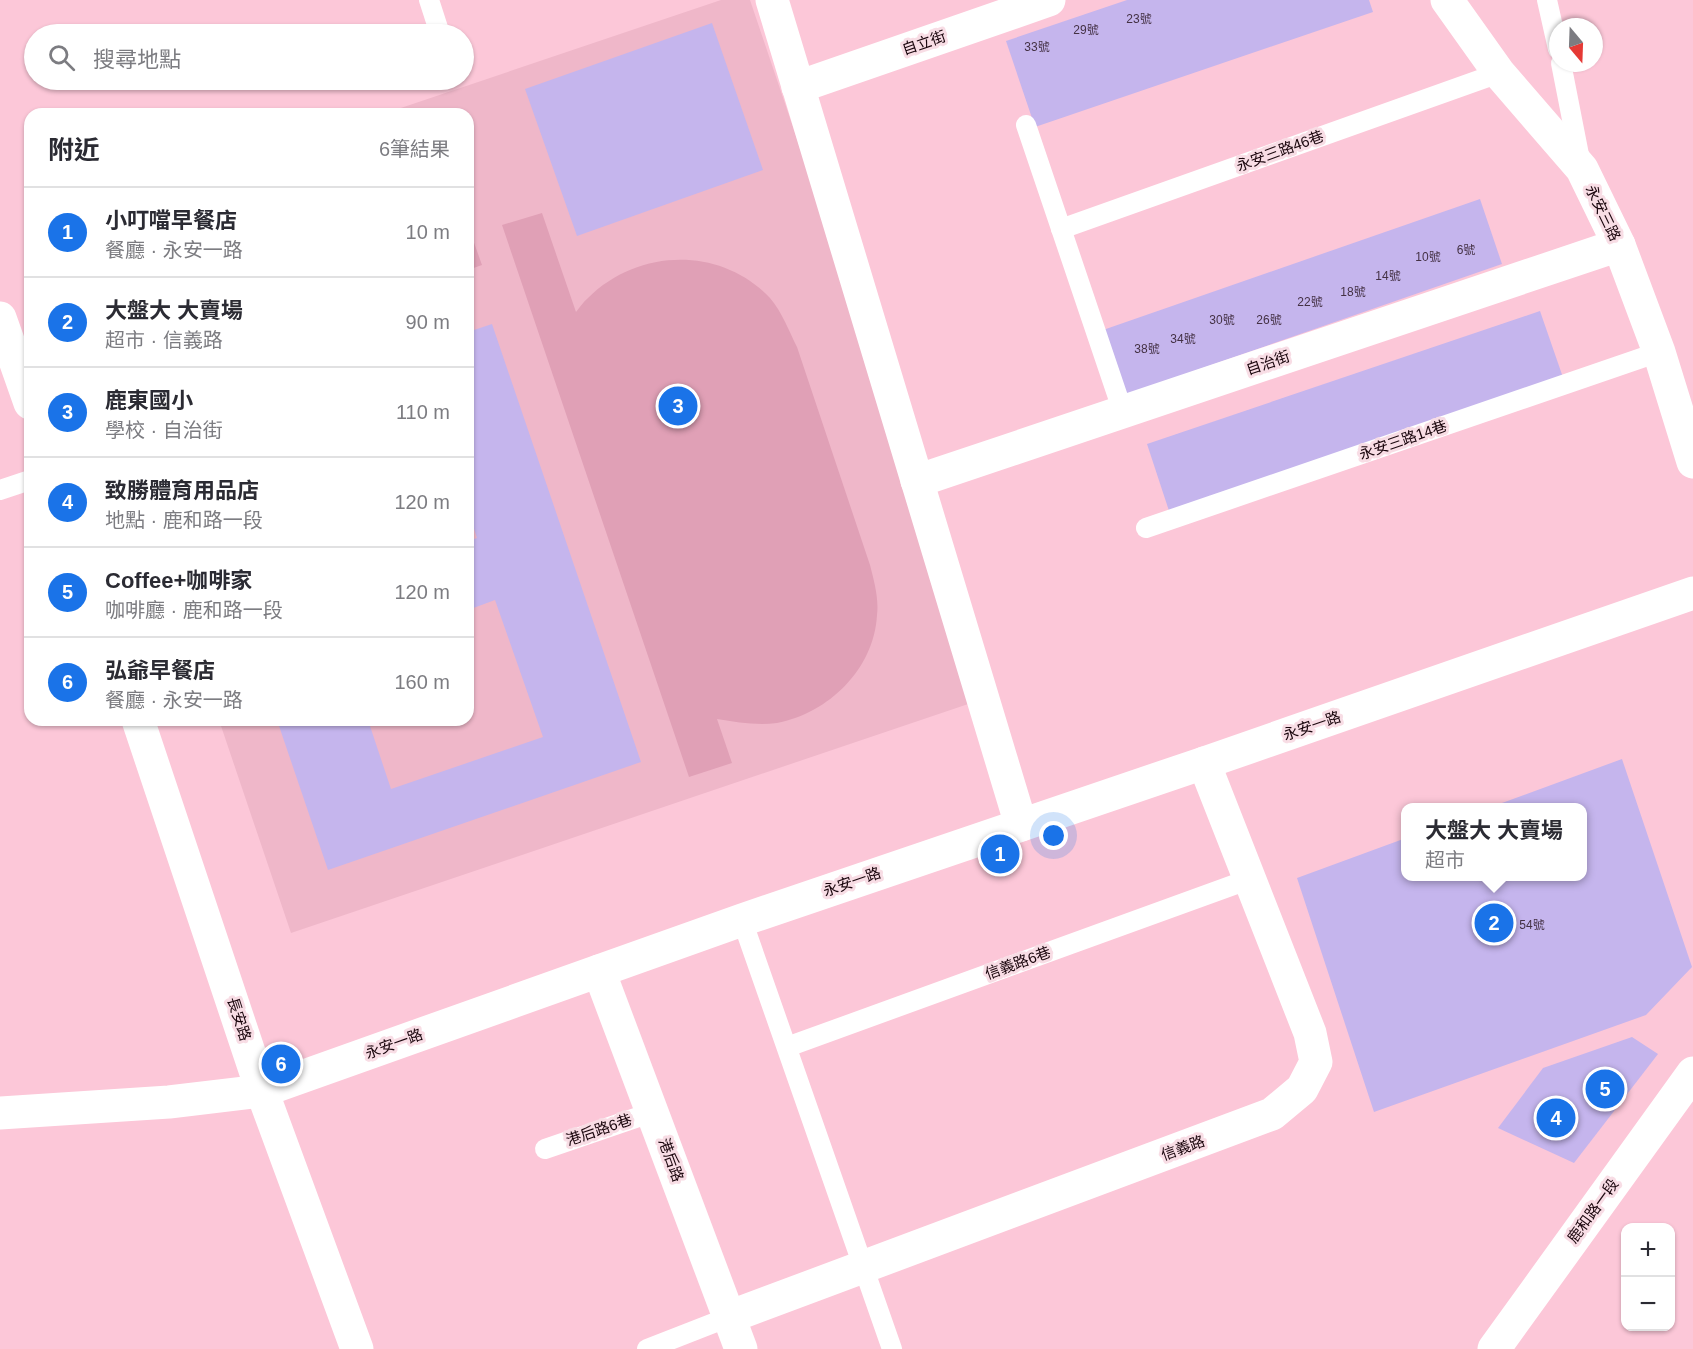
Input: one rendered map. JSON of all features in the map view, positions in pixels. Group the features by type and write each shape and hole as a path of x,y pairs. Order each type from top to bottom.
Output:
{"street":[{"path":"772,0 1022,825"},
{"name":"自立街","path":"798,87 1049,0"},
{"name":"永安三路","path":"1447,0 1499,73 1582,169 1619,245 1659,352 1693,462"},
{"name":"自治街","path":"917,481 1619,245"},
{"path":"0,318 24,387"},
{"name":"永安一路","path":"0,1113 169,1102 262,1091 742,920 1693,593"},
{"name":"長安路","path":"140,726 262,1091 357,1349"},
{"name":"信義路","path":"729,1317 1272,1114 1302,1089 1316,1062 1310,1033 1204,763"},
{"name":"港后路","path":"599,971 741,1349"},
{"name":"鹿和路一段","path":"1494,1349 1693,1073"}],"lane":[{"path":"429,0 437,24"},
{"path":"1547,0 1551,18"},
{"path":"1563,72 1582,169"},
{"name":"永安三路46巷","path":"1061,228 1499,73"},
{"path":"1026,125 1123,412"},
{"name":"永安三路14巷","path":"1146,528 1659,352"},
{"path":"0,490 24,482"},
{"name":"信義路6巷","path":"787,1047 1250,879"},
{"path":"742,920 892,1349"},
{"name":"港后路6巷","path":"545,1149 653,1112"},
{"path":"647,1349 729,1317"}],"shaded area":[{"path":"721,0 750,0 986,698 291,933 221,726 474,726 474,108 401,108 454,90 474,90 474,83"},
{"path":"542,213 576,312 586,300 608,282 631,270 655,262 679,260 704,262 728,269 750,281 770,298 782,315 797,347 870,565 877,602 874,635 858,670 845,686 814,710 777,723 754,724 717,719 732,763 689,777 502,225"},
{"path":"474,243 482,265 474,268"}],"building":[{"path":"1127,0 1369,0 1373,12 1035,127 1006,41"},
{"path":"712,23 763,170 577,236 525,89"},
{"path":"1480,199 1502,264 1125,395 1103,330"},
{"path":"1540,311 1567,389 1173,523 1147,444"},
{"path":"492,324 641,762 328,870 279,726 370,726 391,789 543,737 495,600 474,608 474,539 477,538 474,529 474,330"},
{"path":"1622,759 1692,967 1646,1015 1374,1112 1297,878 1401,840 1401,881 1587,881 1587,803 1502,803"},
{"path":"1632,1037 1658,1054 1574,1163 1498,1128 1543,1068"}],"place":[{"name":"鹿東國小","path":"678,406"},
{"name":"小叮噹早餐店","path":"1000,854"},
{"name":"大盤大 大賣場","path":"1494,923"},
{"name":"弘爺早餐店","path":"281,1064"},
{"name":"Coffee+咖啡家","path":"1605,1089"},
{"name":"致勝體育用品店","path":"1556,1118"}]}
